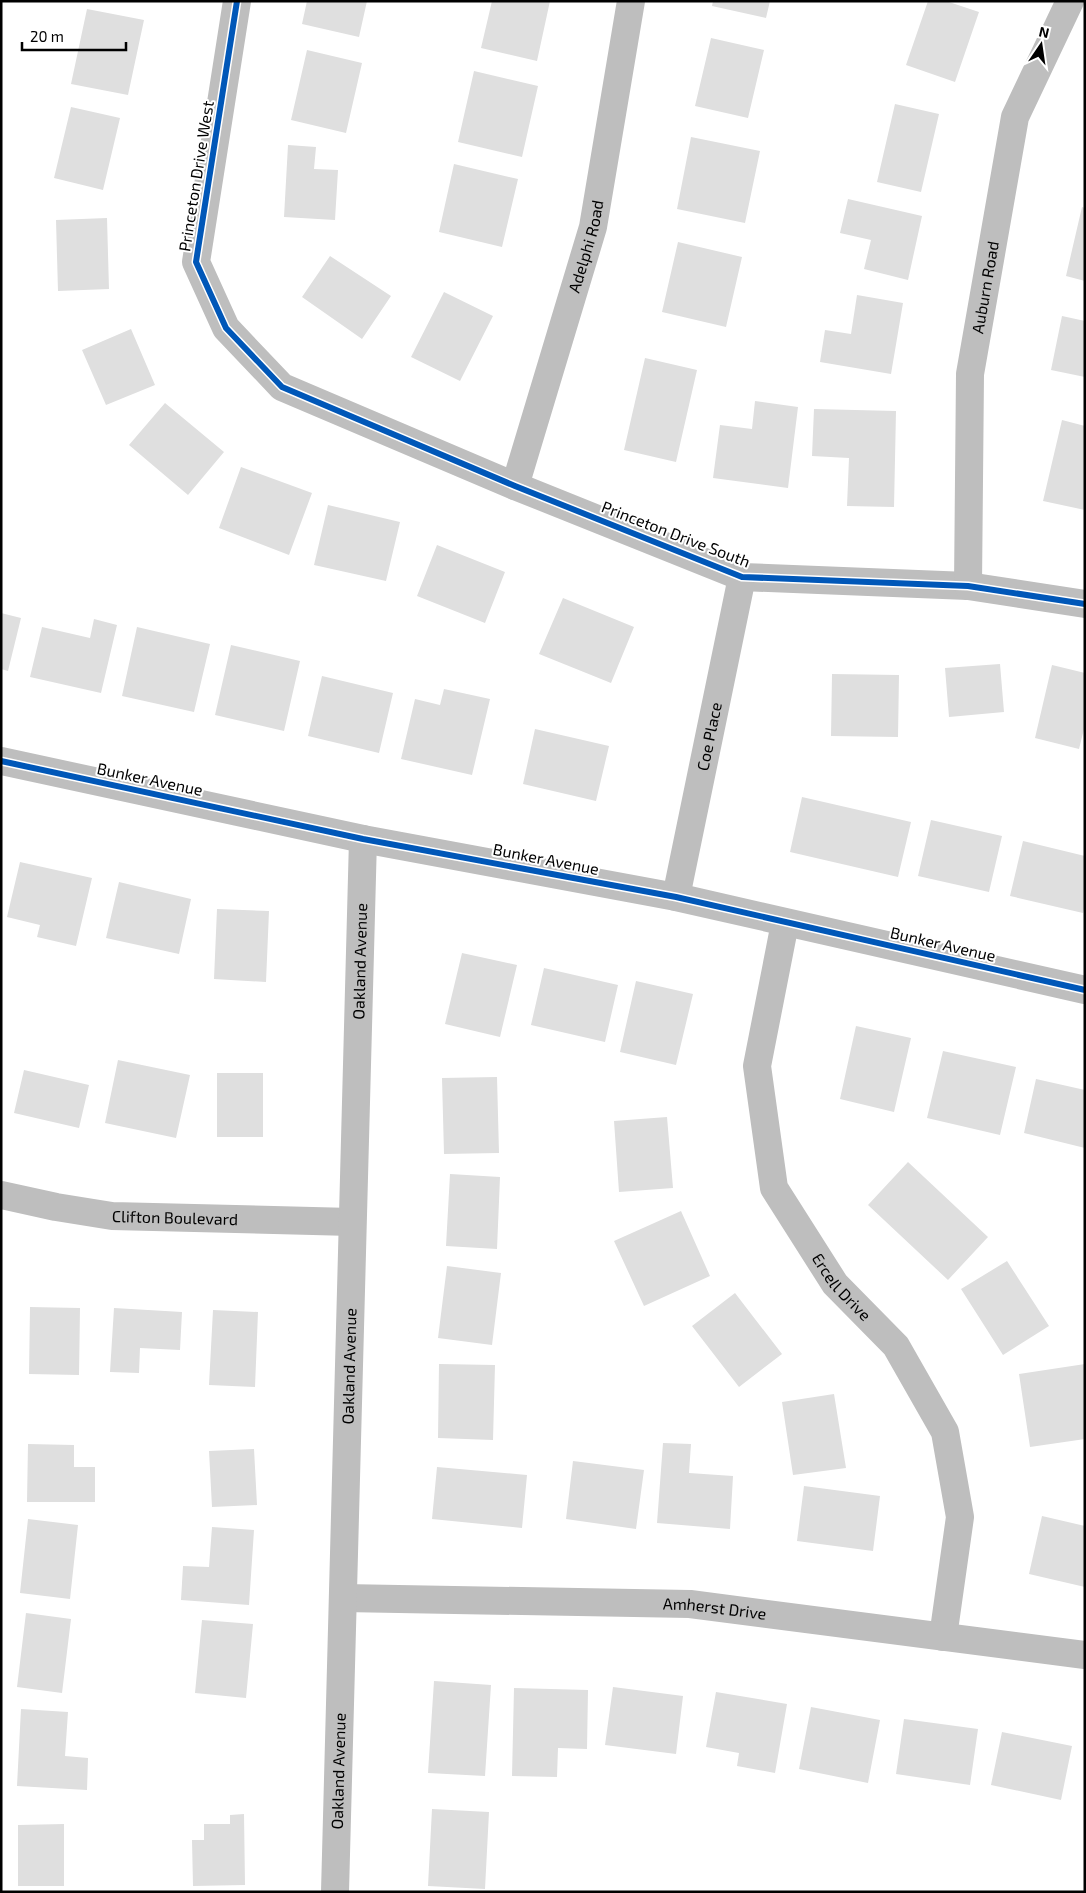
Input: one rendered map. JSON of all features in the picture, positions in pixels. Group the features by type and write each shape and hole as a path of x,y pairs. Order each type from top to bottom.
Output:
{"street":[{"name":"Princeton Drive West","path":"237,1 196,262 226,328 282,387"},
{"name":"Adelphi Road","path":"515,486 593,227 631,1"},
{"name":"Auburn Road","path":"968,586 970,374 976,336 1015,117 1070,1"},
{"name":"Princeton Drive South","path":"282,387 515,486 742,577 968,586 1085,604"},
{"name":"Coe Place","path":"676,897 742,577"},
{"name":"Bunker Avenue","path":"1,761 363,839 676,897 1085,990"},
{"name":"Oakland Avenue","path":"335,1892 363,839"},
{"name":"Ercell Drive","path":"785,923 757,1066 774,1188 835,1284 896,1346 945,1432 960,1516 942,1637"},
{"name":"Clifton Boulevard","path":"1,1195 56,1207 112,1216 352,1222"},
{"name":"Amherst Drive","path":"343,1598 690,1604 1085,1655"}],"building":[{"path":"307,1 367,1 359,37 302,24"},
{"path":"492,1 550,1 537,61 481,48"},
{"path":"713,1 770,1 766,18 712,6"},
{"path":"928,1 946,1 979,12 955,82 906,65"},
{"path":"87,9 144,20 128,95 71,84"},
{"path":"711,38 764,50 748,118 695,106"},
{"path":"307,50 362,63 346,133 291,120"},
{"path":"474,71 538,86 522,157 458,142"},
{"path":"895,104 939,114 921,192 877,182"},
{"path":"71,107 120,118 103,190 54,178"},
{"path":"691,137 760,151 745,223 677,209"},
{"path":"288,145 316,147 314,169 338,170 335,220 284,217"},
{"path":"454,164 518,179 502,247 439,232"},
{"path":"848,199 922,216 908,280 864,269 871,240 840,233"},
{"path":"1082,207 1085,208 1085,281 1066,276"},
{"path":"107,218 109,289 58,291 56,220"},
{"path":"678,242 742,257 726,327 662,312"},
{"path":"330,256 391,296 362,339 302,297"},
{"path":"444,292 493,316 460,381 411,357"},
{"path":"857,295 903,303 891,374 820,362 825,330 851,334"},
{"path":"1062,316 1085,321 1085,377 1051,370"},
{"path":"131,329 155,385 106,405 82,350"},
{"path":"645,358 697,370 676,462 624,450"},
{"path":"755,401 798,407 788,488 713,478 720,425 752,429"},
{"path":"165,403 224,452 188,495 129,445"},
{"path":"814,409 896,411 894,507 847,506 849,458 812,456"},
{"path":"1062,420 1085,426 1085,510 1043,501"},
{"path":"241,467 312,493 289,555 219,528"},
{"path":"328,505 400,522 386,581 314,565"},
{"path":"437,545 505,572 485,623 417,596"},
{"path":"563,598 634,627 611,683 539,654"},
{"path":"1,613 21,618 8,671 1,669"},
{"path":"94,619 117,625 101,693 30,677 42,627 90,638"},
{"path":"137,627 210,644 194,712 122,696"},
{"path":"231,645 300,661 284,731 215,715"},
{"path":"1000,664 1004,712 949,717 945,668"},
{"path":"1052,665 1085,673 1085,725 1079,749 1035,738"},
{"path":"832,674 899,675 898,737 831,736"},
{"path":"322,676 393,693 379,753 308,736"},
{"path":"444,689 490,699 472,775 401,759 415,699 440,705"},
{"path":"535,729 609,746 596,801 523,784"},
{"path":"802,797 911,822 898,877 790,852"},
{"path":"931,820 1002,836 989,892 918,876"},
{"path":"1023,841 1085,856 1085,904 1083,913 1010,896"},
{"path":"20,862 92,878 76,946 37,937 40,925 7,917"},
{"path":"119,882 191,899 179,954 106,938"},
{"path":"217,909 269,911 266,982 214,979"},
{"path":"462,953 517,965 500,1037 445,1024"},
{"path":"544,968 618,985 605,1042 531,1025"},
{"path":"636,981 693,994 676,1065 620,1052"},
{"path":"856,1026 911,1038 894,1112 840,1099"},
{"path":"943,1051 1016,1067 1000,1135 927,1118"},
{"path":"118,1060 190,1075 176,1138 105,1123"},
{"path":"24,1070 89,1085 79,1128 14,1113"},
{"path":"217,1073 263,1073 263,1137 217,1137"},
{"path":"497,1077 499,1153 444,1154 442,1078"},
{"path":"1036,1079 1085,1090 1085,1148 1024,1133"},
{"path":"667,1117 673,1188 619,1192 614,1121"},
{"path":"908,1162 988,1237 948,1280 868,1205"},
{"path":"450,1174 500,1177 497,1249 446,1246"},
{"path":"681,1211 710,1276 644,1306 614,1241"},
{"path":"1007,1261 1049,1326 1003,1355 961,1289"},
{"path":"447,1266 501,1273 492,1345 438,1338"},
{"path":"735,1293 782,1354 739,1387 692,1326"},
{"path":"30,1307 80,1308 79,1375 29,1374"},
{"path":"114,1308 182,1312 180,1350 140,1348 139,1373 110,1372"},
{"path":"213,1310 258,1312 255,1387 209,1385"},
{"path":"439,1364 495,1365 493,1440 438,1438"},
{"path":"1085,1364 1085,1439 1030,1447 1019,1374"},
{"path":"834,1394 846,1468 793,1475 782,1402"},
{"path":"663,1443 691,1444 689,1473 733,1476 730,1529 657,1523"},
{"path":"28,1444 74,1445 74,1467 95,1467 95,1502 27,1502"},
{"path":"254,1449 257,1505 212,1507 209,1451"},
{"path":"573,1461 644,1470 636,1529 566,1519"},
{"path":"437,1467 527,1475 522,1528 432,1519"},
{"path":"804,1486 880,1496 873,1551 797,1541"},
{"path":"1042,1516 1085,1526 1085,1587 1029,1574"},
{"path":"28,1519 78,1525 70,1599 20,1593"},
{"path":"212,1527 254,1530 249,1605 181,1600 183,1566 209,1567"},
{"path":"26,1613 71,1619 62,1693 17,1687"},
{"path":"202,1620 253,1624 246,1698 195,1693"},
{"path":"434,1681 491,1685 485,1776 428,1773"},
{"path":"613,1687 683,1696 676,1754 605,1745"},
{"path":"514,1688 588,1690 587,1749 558,1748 557,1777 512,1776"},
{"path":"716,1692 787,1704 775,1773 737,1766 739,1753 706,1747"},
{"path":"811,1707 880,1720 868,1783 799,1769"},
{"path":"21,1709 68,1712 65,1756 88,1758 87,1790 17,1786"},
{"path":"904,1719 978,1729 970,1785 896,1774"},
{"path":"1002,1732 1072,1746 1061,1800 991,1785"},
{"path":"432,1809 489,1812 485,1889 428,1886"},
{"path":"244,1814 245,1885 193,1886 192,1840 204,1840 204,1824 230,1824 230,1815"},
{"path":"64,1824 64,1886 18,1886 18,1825"}],"cycle path":[{"path":"237,1 196,262 226,328 282,387 515,486 742,577 968,586 1085,604"},
{"path":"1,761 363,839 676,897 1085,990"}]}
